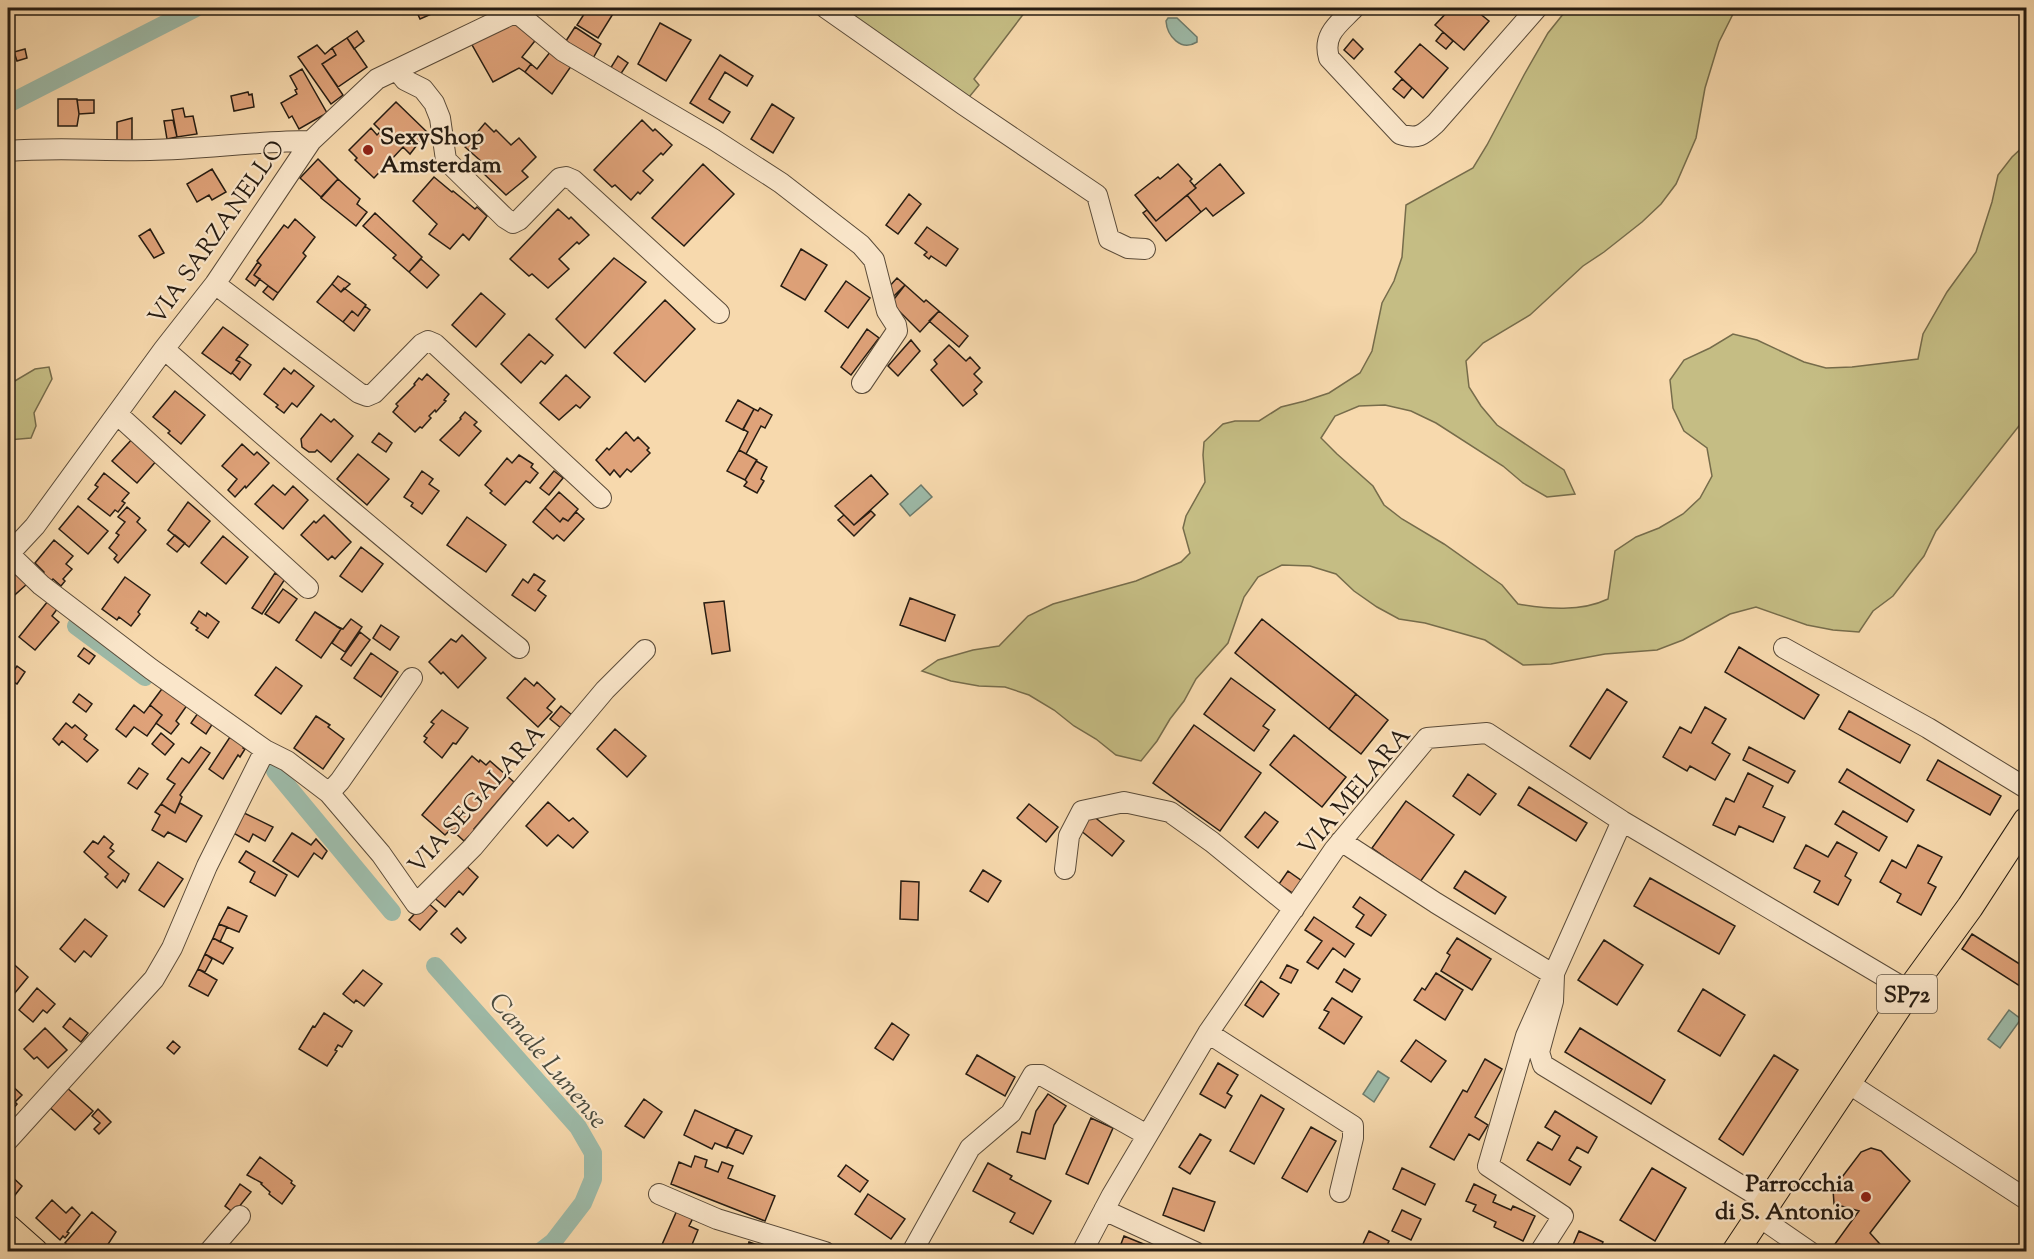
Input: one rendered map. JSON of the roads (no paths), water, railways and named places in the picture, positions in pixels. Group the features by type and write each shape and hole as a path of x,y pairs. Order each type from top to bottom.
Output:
{"main road":[{"name":"SP72","path":"1735,1251 1909,991 1970,907 2026,821"},
{"path":"8,1228 35,1251"}],"street":[{"path":"826,8 1097,195 1109,238 1128,248 1146,249"},
{"path":"1354,8 1330,34 1325,46 1329,58 1400,134 1412,138 1424,134 1436,123 1538,8"},
{"path":"520,10 563,51 781,183 861,245 874,260 887,311 897,331 862,383"},
{"name":"VIA SARZANELLO","path":"8,555 35,526 215,284 311,141 377,80 520,10"},
{"path":"397,70 405,80 423,88 434,103 440,118 446,160 505,218 513,223 519,220 560,178 566,177 573,180 719,313"},
{"path":"8,151 42,148 151,150 273,141 311,141"},
{"path":"215,284 359,393 367,396 374,393 422,344 428,341 435,344 600,498"},
{"path":"164,350 359,519 519,648"},
{"path":"117,414 308,588"},
{"name":"VIA SEGALARA","path":"8,555 41,585 218,718 265,750 287,761 328,793 381,854 416,904 473,847 605,690 645,650"},
{"path":"1784,648 1928,728 2026,788"},
{"path":"328,793 340,781 412,678"},
{"name":"VIA MELARA","path":"1082,1251 1146,1135 1208,1033 1341,841 1427,738 1487,732 1622,821 1909,991"},
{"path":"8,1140 154,979 172,948 207,866 265,750"},
{"path":"1065,869 1069,836 1082,811 1124,802 1170,812 1212,842 1294,909"},
{"path":"1540,1251 1563,1216 1488,1166 1526,1036 1622,821"},
{"path":"1341,841 1436,903 1554,975"},
{"path":"1554,975 1553,1001 1539,1052 1544,1065 1763,1209 1810,1251"},
{"path":"1208,1033 1353,1126 1353,1138 1340,1192"},
{"path":"912,1251 970,1148 1011,1113 1033,1075 1041,1075 1146,1135"},
{"path":"1848,1083 2026,1199"},
{"path":"658,1194 717,1220 825,1251"},
{"path":"1104,1210 1195,1251"},
{"path":"209,1251 240,1216"}],"waterway":[{"name":"Canale Lunense","path":"8,104 196,8"},
{"name":"Canale Lunense","path":"76,626 145,677"},
{"name":"Canale Lunense","path":"275,771 392,912"},
{"name":"Canale Lunense","path":"435,966 578,1127 593,1153 593,1179 583,1203 553,1242 540,1252"}],"place":[{"name":"SexyShop Amsterdam","path":"368,150"},
{"name":"Parrocchia di S. Antonio","path":"1866,1197"}]}
